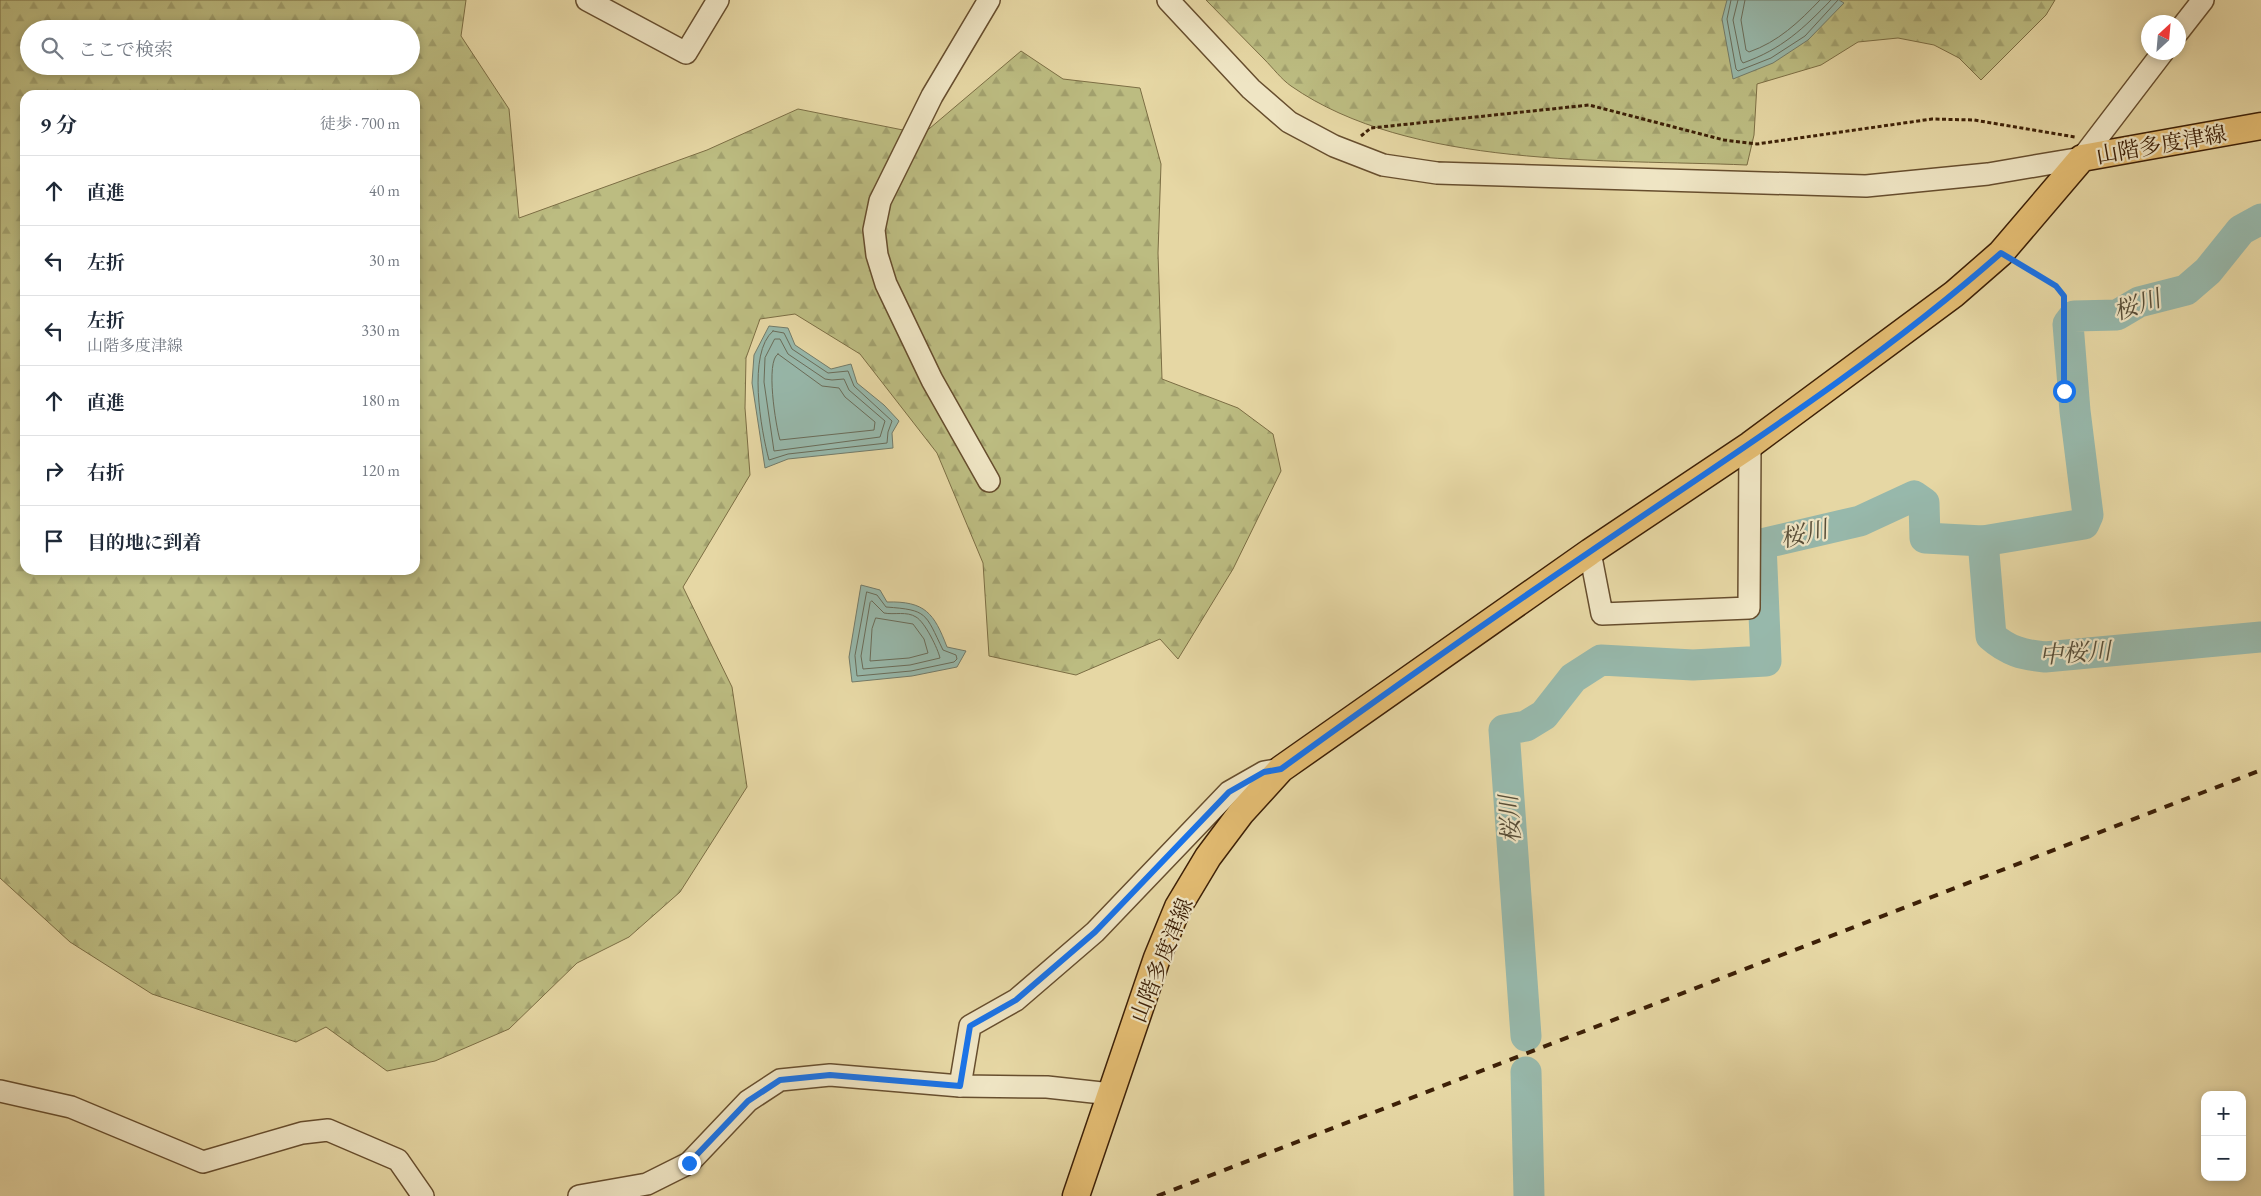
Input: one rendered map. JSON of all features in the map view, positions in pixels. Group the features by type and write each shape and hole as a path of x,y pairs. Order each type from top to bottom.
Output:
{"main road":[{"name":"山階多度津線","path":"1076,1196 1157,958 1178,907 1208,857 1235,820 1281,769 1590,552 1750,446 1954,294 2001,253 2088,149 2261,126"}],"street":[{"path":"587,0 686,53 718,0"},
{"path":"989,0 928,104 880,201 874,230 877,255 886,284 932,380 989,481"},
{"path":"1168,0 1251,89 1289,122 1344,150 1382,165 1437,173 1866,186 1988,174 2088,149 2157,60"},
{"path":"2186,22 2203,0"},
{"path":"1590,552 1602,614 1749,608 1750,446"},
{"path":"960,1086 970,1026 1016,1000 1095,932 1229,792 1264,772 1281,769"},
{"path":"578,1196 647,1184 689,1163 748,1101 780,1080 830,1075 960,1086 1047,1087 1112,1094"},
{"path":"0,1091 71,1107 203,1162 302,1133 328,1130 398,1160 423,1196"}],"path":[{"path":"1344,150 1371,128 1589,105 1724,140 1757,144 1932,119 1974,120 2088,149"},
{"path":"2001,253 2056,286 2064,296 2064,391"}],"green space":[{"path":"0,0 466,0 461,36 509,109 519,218 707,150 798,109 923,134 1021,51 1063,79 1140,88 1161,164 1158,253 1162,379 1238,408 1273,434 1281,471 1233,569 1178,659 1160,639 1076,675 989,656 983,563 937,453 860,354 795,314 760,319 746,358 745,408 750,475 683,587 732,687 747,787 680,892 629,937 577,963 509,1029 435,1061 387,1071 326,1027 296,1042 152,994 70,942 0,878"},
{"path":"1206,0 2055,0 2046,15 1981,80 1959,58 1934,45 1898,38 1858,42 1821,65 1757,84 1754,135 1747,165 1633,162 1511,154 1451,146 1393,133 1339,113 1291,86"}],"water":[{"path":"1727,0 1839,0 1844,3 1808,40 1773,63 1733,79 1722,19"},
{"path":"769,326 788,328 795,345 831,369 851,364 857,383 884,405 899,421 892,433 893,448 788,459 765,468 752,383 754,355"},
{"path":"861,585 880,590 887,602 911,604 926,611 937,625 947,647 966,651 957,667 912,676 852,682 849,657"}],"waterway":[{"name":"桜川","path":"1526,1036 1504,730 1526,726 1544,715 1573,678 1601,660 1693,665 1766,661 1761,544 1860,521 1914,496 1924,503 1925,538 1983,541 2084,524 2088,515 2075,411 2068,324 2074,316 2117,315 2139,302 2186,290 2208,271 2241,230 2261,219"},
{"name":"中桜川","path":"1983,541 1991,636 2016,651 2045,657 2261,637"},
{"name":"桜川","path":"1526,1072 1529,1196"}],"railway":[{"path":"1157,1196 2261,770"}],"route":[{"path":"689,1163 748,1101 780,1080 830,1075 960,1086 970,1026 1016,1000 1095,932 1229,792 1264,772 1281,769 1590,552 1750,446 1954,294 2001,253 2056,286 2064,296 2064,391"}]}
